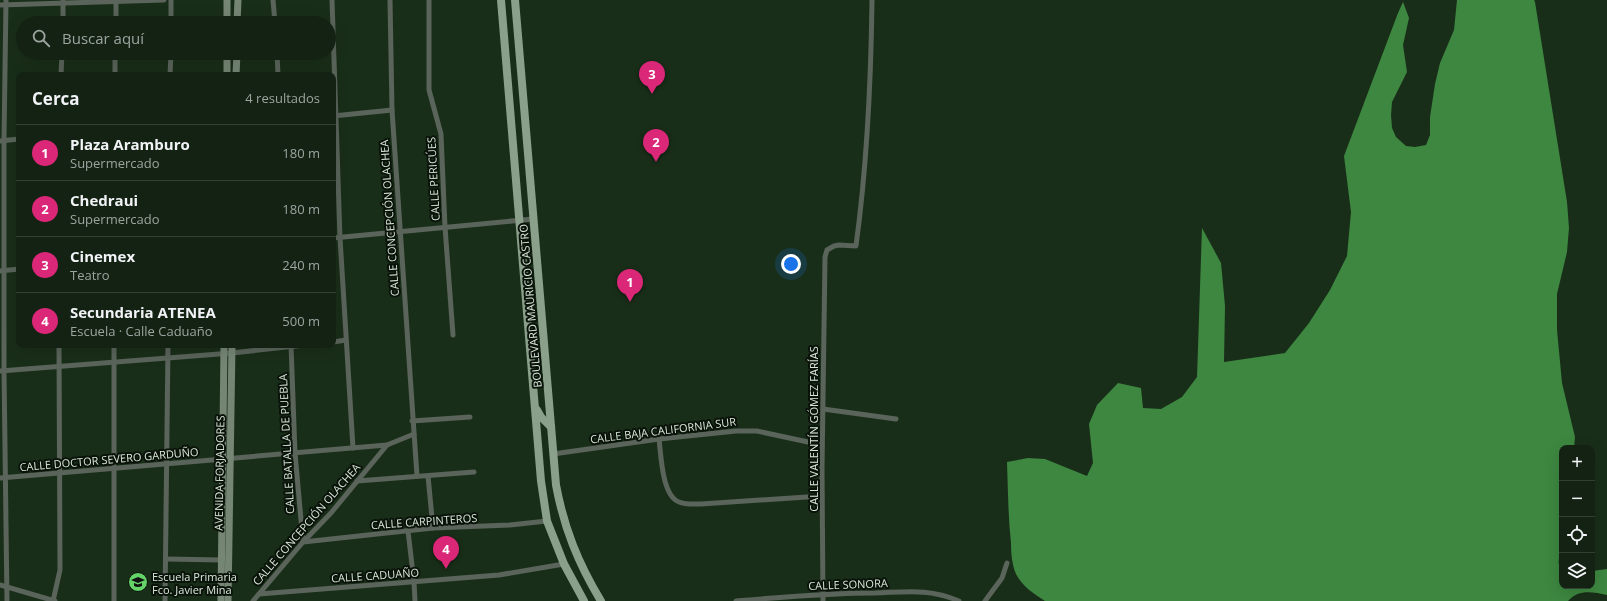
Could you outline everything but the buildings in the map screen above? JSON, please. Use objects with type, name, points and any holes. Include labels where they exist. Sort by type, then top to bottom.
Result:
[{"type":"main road","points":[[227,0],[227,16]]},
{"type":"main road","points":[[238,0],[238,16]]},
{"type":"main road","name":"BOULEVARD MAURICIO CASTRO","points":[[501,0],[541,481],[547,521],[564,564],[584,601]]},
{"type":"main road","name":"BOULEVARD MAURICIO CASTRO","points":[[515,0],[556,485],[562,514],[576,555],[601,601]]},
{"type":"main road","points":[[227,60],[227,72]]},
{"type":"main road","points":[[236,72],[237,60]]},
{"type":"main road","name":"AVENIDA FORJADORES","points":[[224,348],[228,601]]},
{"type":"main road","name":"AVENIDA FORJADORES","points":[[221,601],[232,348]]},
{"type":"main road","points":[[535,403],[541,418],[552,427]]},
{"type":"street","points":[[7,601],[3,586],[2,478],[2,140],[4,3],[164,0]]},
{"type":"street","points":[[171,0],[171,16]]},
{"type":"street","points":[[274,0],[275,16]]},
{"type":"street","points":[[332,0],[332,16]]},
{"type":"street","name":"CALLE CONCEPCIÓN OLACHEA","points":[[390,0],[392,110],[412,421],[417,476]]},
{"type":"street","name":"CALLE PERICÚES","points":[[429,0],[429,93],[441,131],[445,227],[453,335]]},
{"type":"street","name":"CALLE VALENTÍN GÓMEZ FARÍAS","points":[[823,601],[822,445],[825,257],[827,250],[834,246],[856,246],[865,152],[872,34],[872,0]]},
{"type":"street","points":[[63,1],[63,16]]},
{"type":"street","points":[[116,1],[116,16]]},
{"type":"street","points":[[61,72],[62,60]]},
{"type":"street","points":[[115,60],[115,72]]},
{"type":"street","points":[[170,72],[171,60]]},
{"type":"street","points":[[277,60],[278,72]]},
{"type":"street","points":[[333,60],[333,72]]},
{"type":"street","points":[[336,116],[392,110]]},
{"type":"street","points":[[2,140],[16,139]]},
{"type":"street","points":[[336,157],[353,448]]},
{"type":"street","points":[[336,238],[533,219]]},
{"type":"street","points":[[2,270],[16,269]]},
{"type":"street","points":[[336,342],[346,340]]},
{"type":"street","points":[[3,586],[54,601],[60,570],[58,348]]},
{"type":"street","points":[[114,348],[114,601]]},
{"type":"street","points":[[165,601],[168,348]]},
{"type":"street","points":[[2,371],[232,353],[274,348]]},
{"type":"street","name":"CALLE BATALLA DE PUEBLA","points":[[291,348],[295,453],[303,542]]},
{"type":"street","points":[[823,409],[896,419]]},
{"type":"street","points":[[412,421],[470,417]]},
{"type":"street","name":"CALLE BAJA CALIFORNIA SUR","points":[[553,454],[659,439],[748,431],[767,433],[822,445]]},
{"type":"street","name":"CALLE CONCEPCIÓN OLACHEA","points":[[253,601],[303,542],[327,518],[356,481],[387,446],[414,434]]},
{"type":"street","points":[[659,439],[664,476],[668,492],[675,500],[685,504],[822,496]]},
{"type":"street","name":"CALLE DOCTOR SEVERO GARDUÑO","points":[[2,478],[387,446]]},
{"type":"street","points":[[356,481],[474,472]]},
{"type":"street","points":[[428,476],[433,528]]},
{"type":"street","name":"CALLE CARPINTEROS","points":[[303,542],[433,528],[502,525],[547,521]]},
{"type":"street","points":[[408,531],[415,601]]},
{"type":"street","points":[[166,559],[222,560]]},
{"type":"street","points":[[985,601],[1002,578],[1007,563]]},
{"type":"street","name":"CALLE CADUAÑO","points":[[259,594],[499,575],[564,564]]},
{"type":"street","name":"CALLE SONORA","points":[[736,601],[822,594],[923,591],[940,594],[959,601]]},
{"type":"shaded area","points":[[1457,0],[1534,0],[1535,2],[1567,202],[1569,228],[1567,252],[1557,294],[1557,330],[1562,383],[1575,437],[1574,445],[1559,445],[1559,589],[1595,589],[1595,571],[1607,569],[1607,595],[1586,592],[1572,597],[1568,601],[1045,601],[1037,596],[1025,586],[1016,574],[1013,563],[1007,462],[1028,458],[1045,459],[1087,476],[1093,463],[1089,424],[1097,405],[1118,383],[1141,388],[1143,408],[1161,409],[1182,397],[1197,377],[1202,228],[1221,263],[1225,306],[1224,362],[1285,353],[1309,323],[1330,290],[1347,256],[1351,212],[1344,156],[1403,2],[1409,18],[1403,45],[1407,72],[1392,102],[1391,115],[1392,128],[1396,137],[1406,146],[1415,147],[1426,145],[1430,135],[1430,117],[1440,63],[1454,30]]},
{"type":"place","name":"Cinemex","points":[[652,94]]},
{"type":"place","name":"Chedraui","points":[[656,162]]},
{"type":"place","name":"Plaza Aramburo","points":[[630,302]]},
{"type":"place","name":"Secundaria ATENEA","points":[[446,569]]},
{"type":"place","name":"Escuela Primaria Fco. Javier Mina","points":[[138,582]]}]
